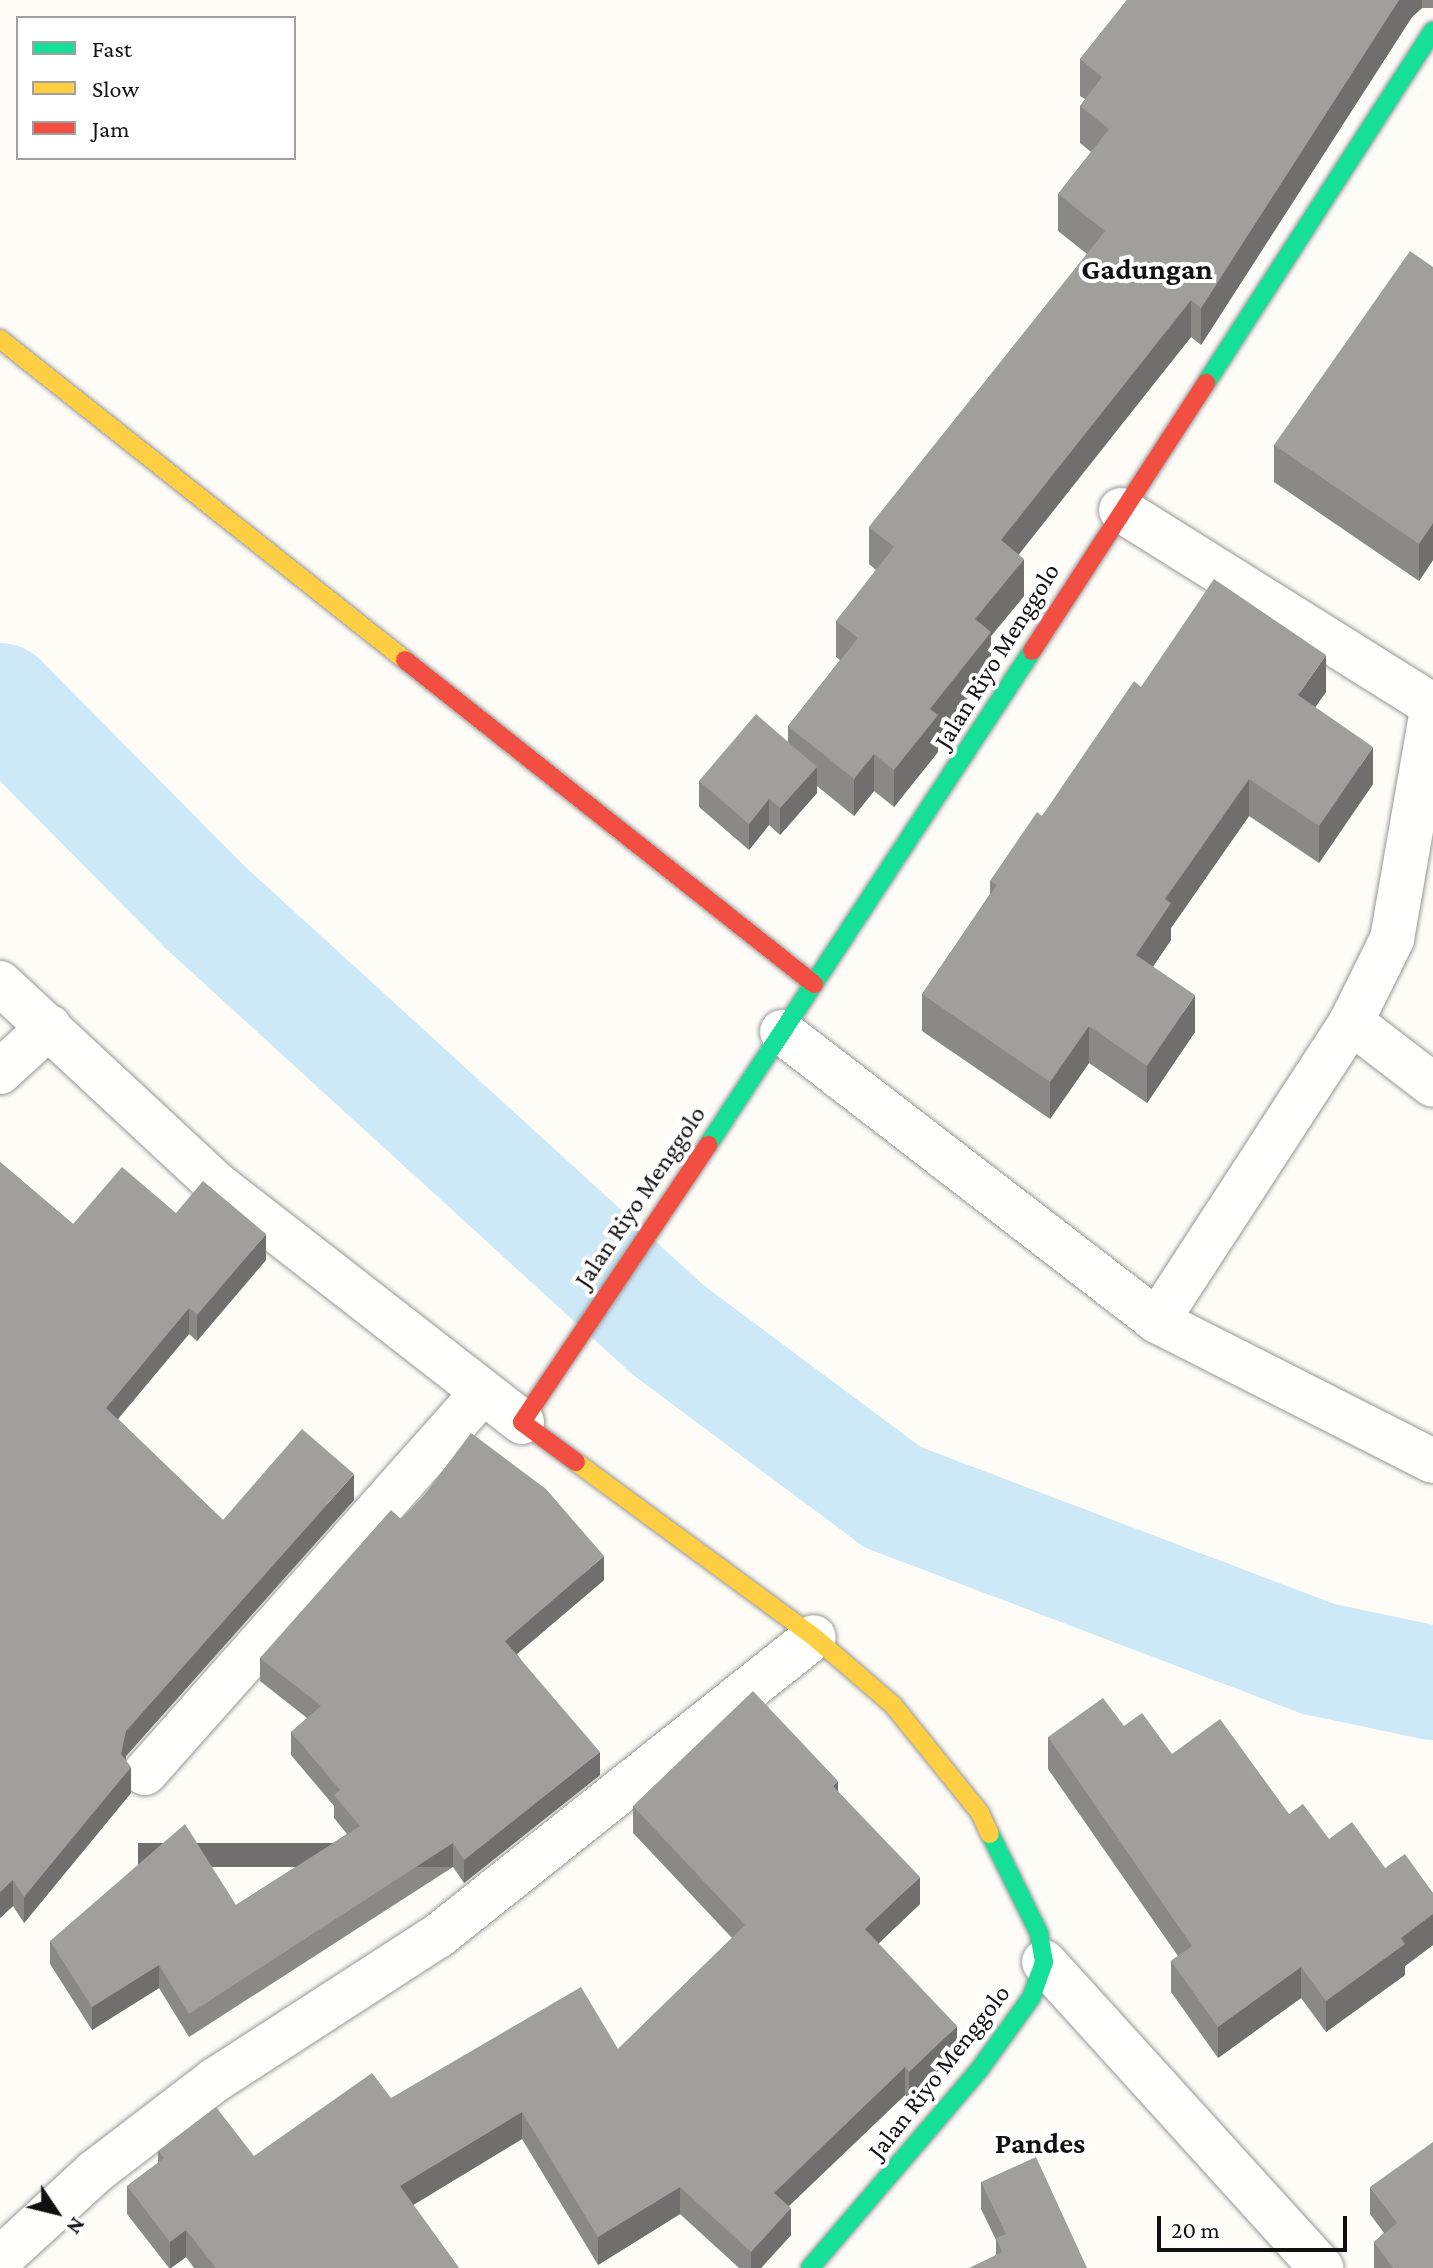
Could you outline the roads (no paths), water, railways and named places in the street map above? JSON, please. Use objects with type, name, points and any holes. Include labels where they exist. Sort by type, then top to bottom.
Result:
[{"type":"street","name":"Jalan Riyo Menggolo","points":[[530,1410],[814,984],[1433,31]]},
{"type":"street","points":[[0,339],[814,984]]},
{"type":"street","points":[[1121,510],[1432,704],[1392,939],[1351,1022],[1157,1321]]},
{"type":"street","points":[[0,983],[215,1183],[482,1393],[530,1410],[814,1637],[893,1705],[980,1813],[1034,1921],[1044,1962],[1321,2268]]},
{"type":"street","points":[[1351,1022],[1433,1085]]},
{"type":"street","points":[[0,1072],[49,1027]]},
{"type":"street","points":[[782,1032],[1157,1321],[1433,1461]]},
{"type":"street","points":[[145,1773],[482,1393]]},
{"type":"street","points":[[0,2259],[96,2171],[215,2080],[438,1936],[814,1637]]},
{"type":"street","name":"Jalan Riyo Menggolo","points":[[810,2268],[979,2070],[1031,1998],[1044,1962]]},
{"type":"waterway","points":[[0,700],[206,908],[667,1329],[892,1497],[1319,1659],[1433,1683]]},
{"type":"district","name":"Gadungan","points":[[1147,269]]},
{"type":"district","name":"Pandes","points":[[1040,2143]]}]
